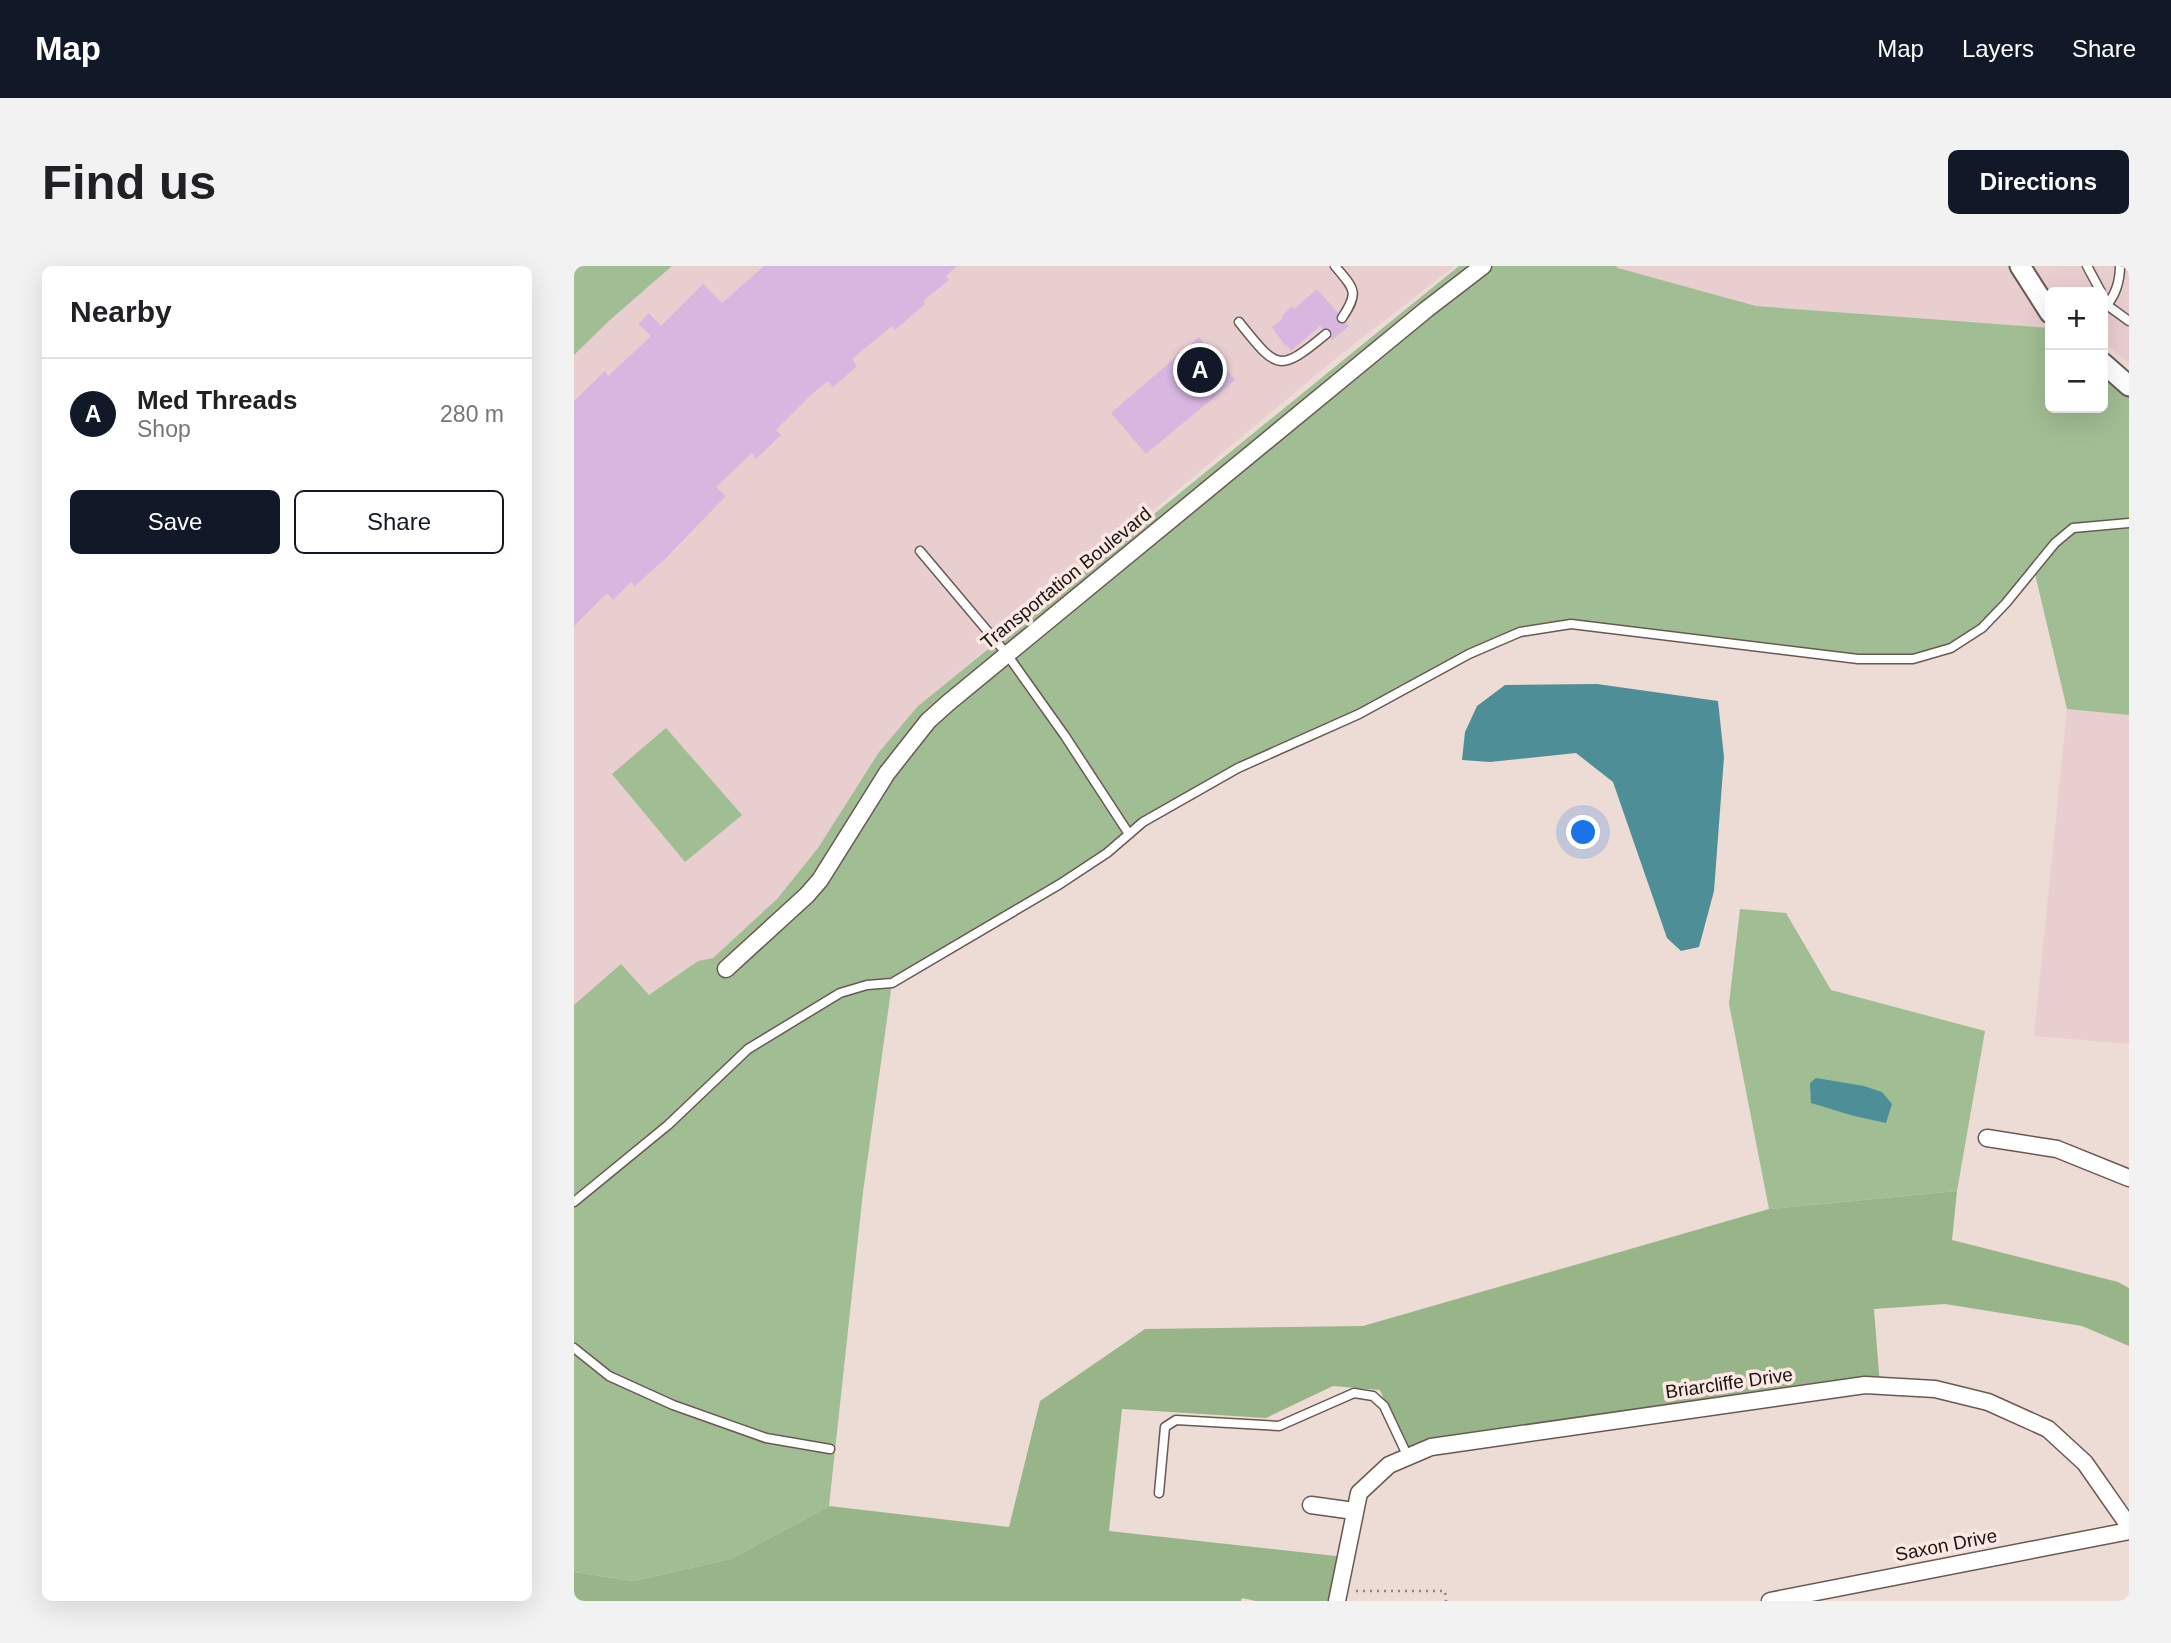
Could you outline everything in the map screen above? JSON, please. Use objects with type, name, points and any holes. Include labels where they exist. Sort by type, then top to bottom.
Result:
[{"type":"street","name":"Transportation Boulevard","points":[[726,969],[820,880],[874,792],[928,721],[1006,653],[1483,266]]},
{"type":"street","points":[[2020,266],[2045,305]]},
{"type":"street","points":[[2108,367],[2129,386]]},
{"type":"street","points":[[1987,1138],[2057,1149],[2129,1178]]},
{"type":"street","name":"Briarcliffe Drive","points":[[1337,1601],[1359,1493],[1389,1465],[1431,1447],[1865,1385],[1935,1389],[1988,1402],[2048,1429],[2085,1464],[2129,1528]]},
{"type":"street","points":[[1311,1505],[1354,1511]]},
{"type":"street","name":"Saxon Drive","points":[[1770,1601],[2129,1528]]},
{"type":"lane","points":[[1335,266],[1350,284],[1353,293],[1353,301],[1342,318]]},
{"type":"lane","points":[[2087,266],[2098,287]]},
{"type":"lane","points":[[2108,302],[2120,280],[2120,266]]},
{"type":"lane","points":[[2108,309],[2129,321]]},
{"type":"lane","points":[[1240,321],[1266,355],[1276,360],[1289,361],[1301,355],[1326,334]]},
{"type":"lane","points":[[574,1202],[668,1125],[748,1049],[840,993],[867,985],[892,983],[1060,884],[1107,853],[1143,822],[1238,768],[1359,713],[1469,654],[1520,632],[1571,624],[1858,659],[1913,659],[1951,648],[1982,628],[2006,603],[2054,543],[2073,528],[2129,523]]},
{"type":"lane","points":[[920,551],[1006,653],[1065,736],[1129,834]]},
{"type":"lane","points":[[574,1349],[609,1376],[673,1405],[766,1438],[831,1449]]},
{"type":"lane","points":[[1159,1493],[1165,1427],[1176,1420],[1279,1426],[1354,1393],[1373,1396],[1384,1406],[1408,1457]]},
{"type":"path","points":[[1356,1591],[1445,1591],[1446,1601]]},
{"type":"shaded area","points":[[672,266],[1455,266],[1340,355],[918,706],[879,752],[818,848],[777,899],[713,958],[698,961],[649,996],[621,964],[574,1005],[574,355]]},
{"type":"shaded area","points":[[1616,266],[2129,266],[2129,363],[2108,346],[2108,287],[2045,287],[2045,328],[1756,306]]},
{"type":"shaded area","points":[[2067,709],[2129,715],[2129,1044],[2034,1036]]},
{"type":"green space","points":[[574,266],[672,266],[574,355]]},
{"type":"green space","points":[[1459,266],[1616,266],[1756,306],[2045,328],[2045,413],[2108,413],[2108,367],[2129,386],[2129,715],[2067,709],[2034,570],[2006,603],[1951,648],[1913,659],[1858,659],[1571,624],[1520,632],[1359,714],[1238,768],[1143,822],[1107,853],[892,983],[863,1192],[829,1506],[731,1559],[633,1581],[574,1572],[574,1005],[621,964],[649,995],[698,961],[713,958],[777,899],[818,848],[879,752],[918,706]]},
{"type":"green space","points":[[666,728],[742,815],[685,862],[612,774]]},
{"type":"green space","points":[[1740,909],[1786,913],[1831,990],[1985,1031],[1957,1191],[1769,1209],[1729,1004]]},
{"type":"green space","points":[[1957,1191],[1952,1240],[2118,1282],[2129,1288],[2129,1346],[2082,1326],[1945,1304],[1874,1309],[1880,1386],[1408,1457],[1380,1390],[1333,1386],[1266,1418],[1122,1409],[1109,1531],[1345,1557],[1337,1601],[1256,1601],[1242,1598],[1241,1601],[580,1601],[574,1598],[574,1572],[633,1581],[731,1559],[829,1506],[1009,1527],[1040,1401],[1145,1329],[1363,1326],[1769,1209]]},
{"type":"water","points":[[1597,684],[1718,701],[1724,757],[1714,891],[1699,947],[1681,951],[1667,938],[1613,782],[1576,753],[1490,762],[1462,760],[1465,732],[1477,706],[1505,685]]},
{"type":"water","points":[[1816,1078],[1864,1086],[1882,1092],[1892,1104],[1886,1123],[1811,1103],[1810,1083]]},
{"type":"building","points":[[764,266],[957,266],[946,276],[949,280],[923,301],[925,304],[895,330],[892,326],[852,359],[857,366],[845,377],[833,387],[828,381],[811,395],[776,430],[781,435],[756,459],[752,453],[716,487],[726,496],[664,560],[635,586],[631,582],[613,600],[607,593],[574,626],[574,401],[605,371],[608,376],[651,336],[638,324],[649,313],[661,326],[703,284],[722,303]]},
{"type":"building","points":[[1317,289],[1349,326],[1332,340],[1320,326],[1291,351],[1272,327],[1292,306],[1294,309]]},
{"type":"building","points":[[1199,337],[1235,380],[1146,454],[1111,413]]},
{"type":"place","name":"Med Threads","points":[[1200,370]]}]
